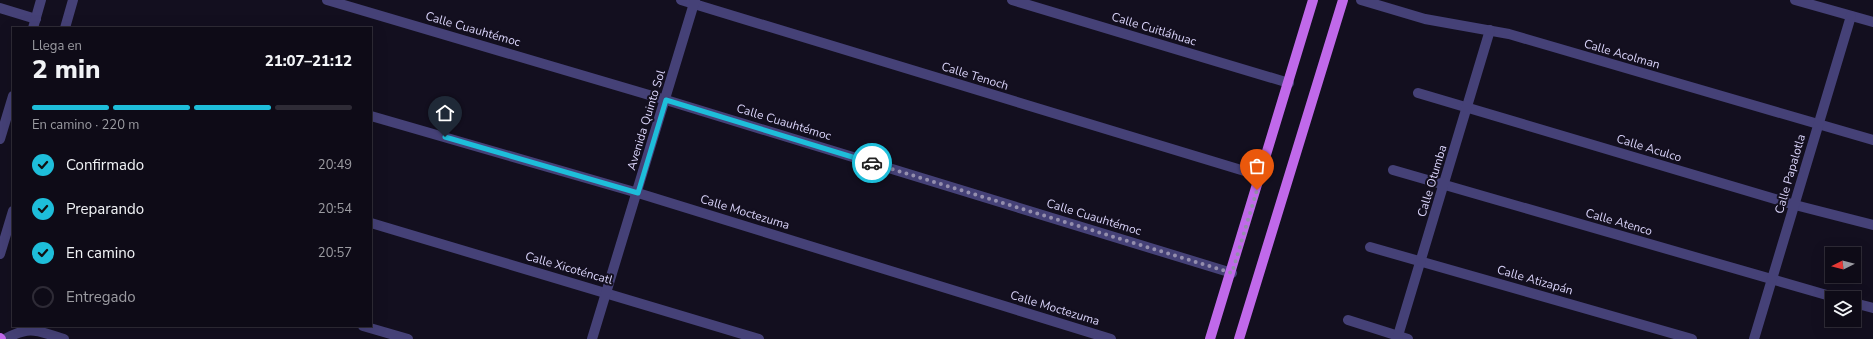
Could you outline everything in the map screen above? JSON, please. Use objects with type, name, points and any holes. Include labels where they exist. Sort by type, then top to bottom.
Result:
[{"type":"main road","points":[[1210,339],[1232,273],[1313,0]]},
{"type":"main road","points":[[1239,339],[1343,0]]},
{"type":"street","points":[[0,8],[35,23],[42,0]]},
{"type":"street","points":[[66,27],[73,0]]},
{"type":"street","name":"Calle Cuauhtémoc","points":[[327,0],[666,100],[1232,273]]},
{"type":"street","name":"Calle Tenoch","points":[[681,0],[694,2],[1261,176]]},
{"type":"street","name":"Calle Cuitláhuac","points":[[1012,0],[1289,83]]},
{"type":"street","name":"Calle Acolman","points":[[1361,0],[1425,19],[1490,30],[1873,140]]},
{"type":"street","points":[[1796,0],[1873,22]]},
{"type":"street","name":"Avenida Quinto Sol","points":[[592,339],[638,193],[694,2]]},
{"type":"street","name":"Calle Papalotla","points":[[1754,339],[1851,16]]},
{"type":"street","name":"Calle Otumba","points":[[1398,338],[1490,30]]},
{"type":"street","name":"Calle Aculco","points":[[1418,93],[1795,205],[1873,225]]},
{"type":"street","points":[[0,139],[4,115],[12,98]]},
{"type":"street","name":"Calle Moctezuma","points":[[372,116],[638,193],[1111,339]]},
{"type":"street","name":"Calle Atenco","points":[[1393,170],[1825,295]]},
{"type":"street","name":"Calle Xicoténcatl","points":[[372,223],[759,339]]},
{"type":"street","points":[[0,254],[11,225]]},
{"type":"street","name":"Calle Atizapán","points":[[1370,247],[1692,339]]},
{"type":"street","points":[[1861,305],[1873,308]]},
{"type":"street","points":[[1348,320],[1398,338],[1408,339]]},
{"type":"street","points":[[366,327],[408,339]]},
{"type":"street","points":[[5,339],[20,331],[34,330],[64,339]]},
{"type":"way so far","points":[[872,163],[1232,273],[1257,190]]},
{"type":"route","points":[[445,137],[638,193],[666,100],[872,163]]}]
